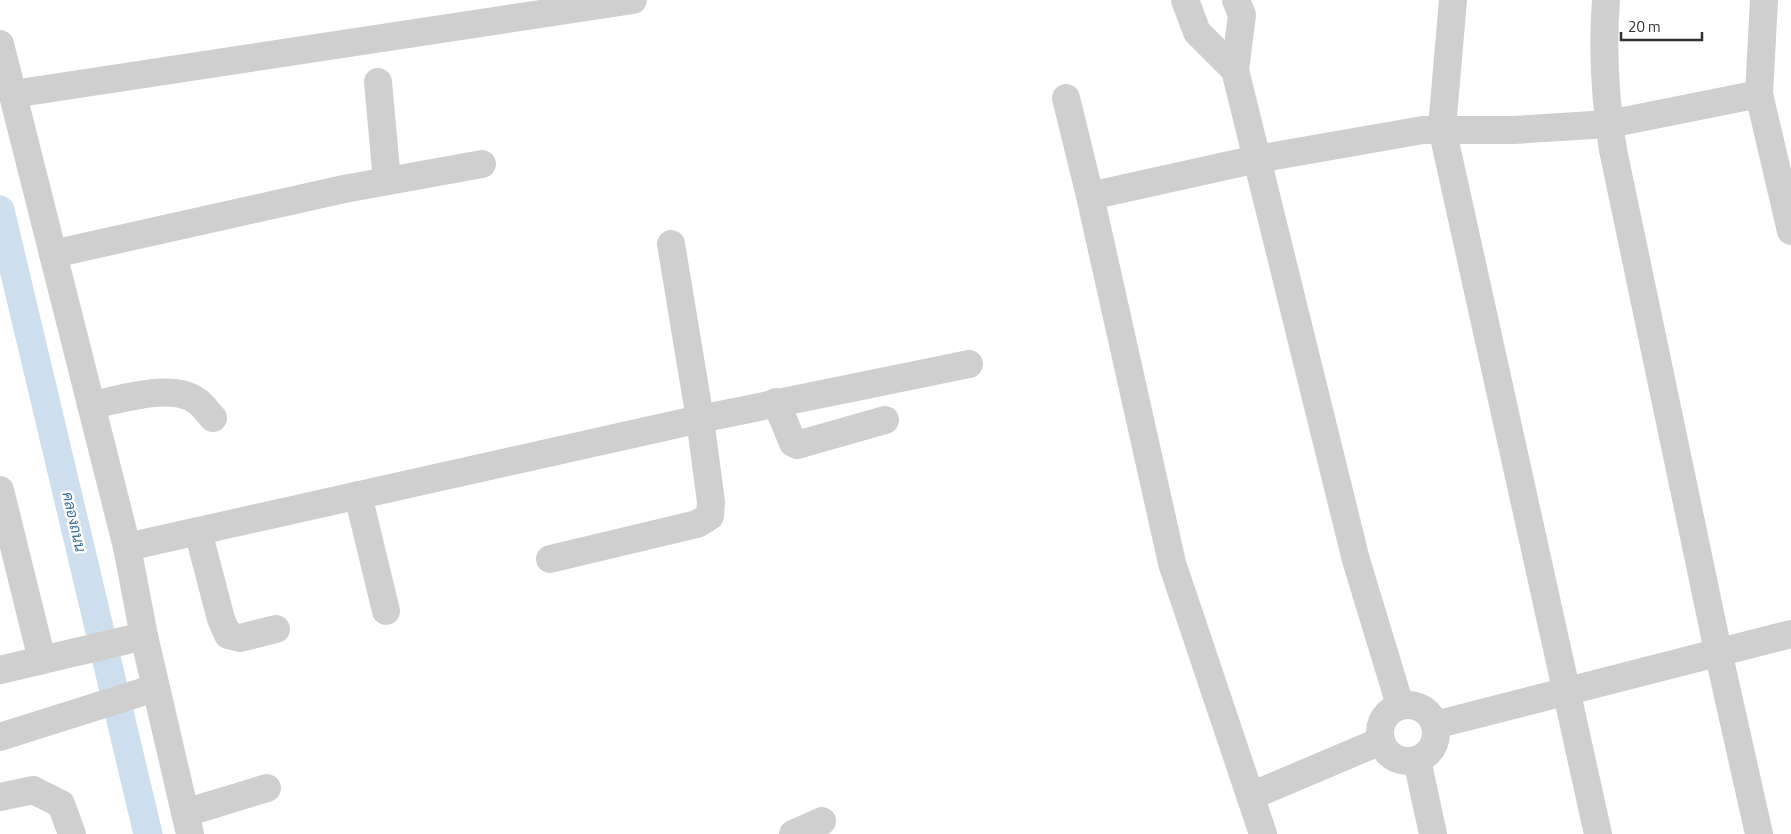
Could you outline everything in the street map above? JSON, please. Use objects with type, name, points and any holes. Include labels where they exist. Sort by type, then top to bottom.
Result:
[{"type":"street","points":[[13,94],[633,0]]},
{"type":"street","points":[[1185,0],[1197,32],[1235,70]]},
{"type":"street","points":[[1236,0],[1242,15],[1235,70],[1356,560],[1400,705]]},
{"type":"street","points":[[1453,0],[1442,128],[1598,834]]},
{"type":"street","points":[[1606,0],[1603,45],[1609,124],[1718,651],[1759,834]]},
{"type":"street","points":[[1764,0],[1759,94],[1791,231]]},
{"type":"street","points":[[0,44],[127,547],[134,638],[155,688],[188,823],[268,788]]},
{"type":"street","points":[[378,82],[387,181]]},
{"type":"street","points":[[1090,196],[1257,160],[1442,128],[1513,130],[1609,124],[1759,94]]},
{"type":"street","points":[[1066,98],[1090,196],[1172,563],[1264,834]]},
{"type":"street","points":[[53,254],[289,201],[482,164]]},
{"type":"street","points":[[550,558],[697,524],[710,516],[711,502],[700,419],[671,244]]},
{"type":"street","points":[[127,547],[776,402],[969,364]]},
{"type":"street","points":[[91,405],[164,392],[182,394],[197,401],[212,418]]},
{"type":"street","points":[[776,402],[794,443],[797,444],[885,420]]},
{"type":"street","points":[[0,490],[49,658]]},
{"type":"street","points":[[358,495],[386,611]]},
{"type":"street","points":[[198,531],[221,620],[228,635],[240,638],[276,629]]},
{"type":"street","points":[[1436,724],[1791,634]]},
{"type":"street","points":[[0,670],[134,638]]},
{"type":"street","points":[[0,737],[155,688]]},
{"type":"street","points":[[1411,704],[1422,708],[1430,714],[1436,724],[1437,736],[1434,746],[1426,755],[1416,760],[1405,761],[1395,758],[1386,751],[1381,740],[1380,730],[1383,719],[1390,710],[1400,705],[1411,704]]},
{"type":"street","points":[[1251,796],[1381,740]]},
{"type":"street","points":[[1416,760],[1433,834]]},
{"type":"street","points":[[0,797],[33,790],[61,804],[72,834]]},
{"type":"street","points":[[792,834],[822,821]]},
{"type":"waterway","name":"คลองถนน","points":[[0,210],[148,834]]}]
